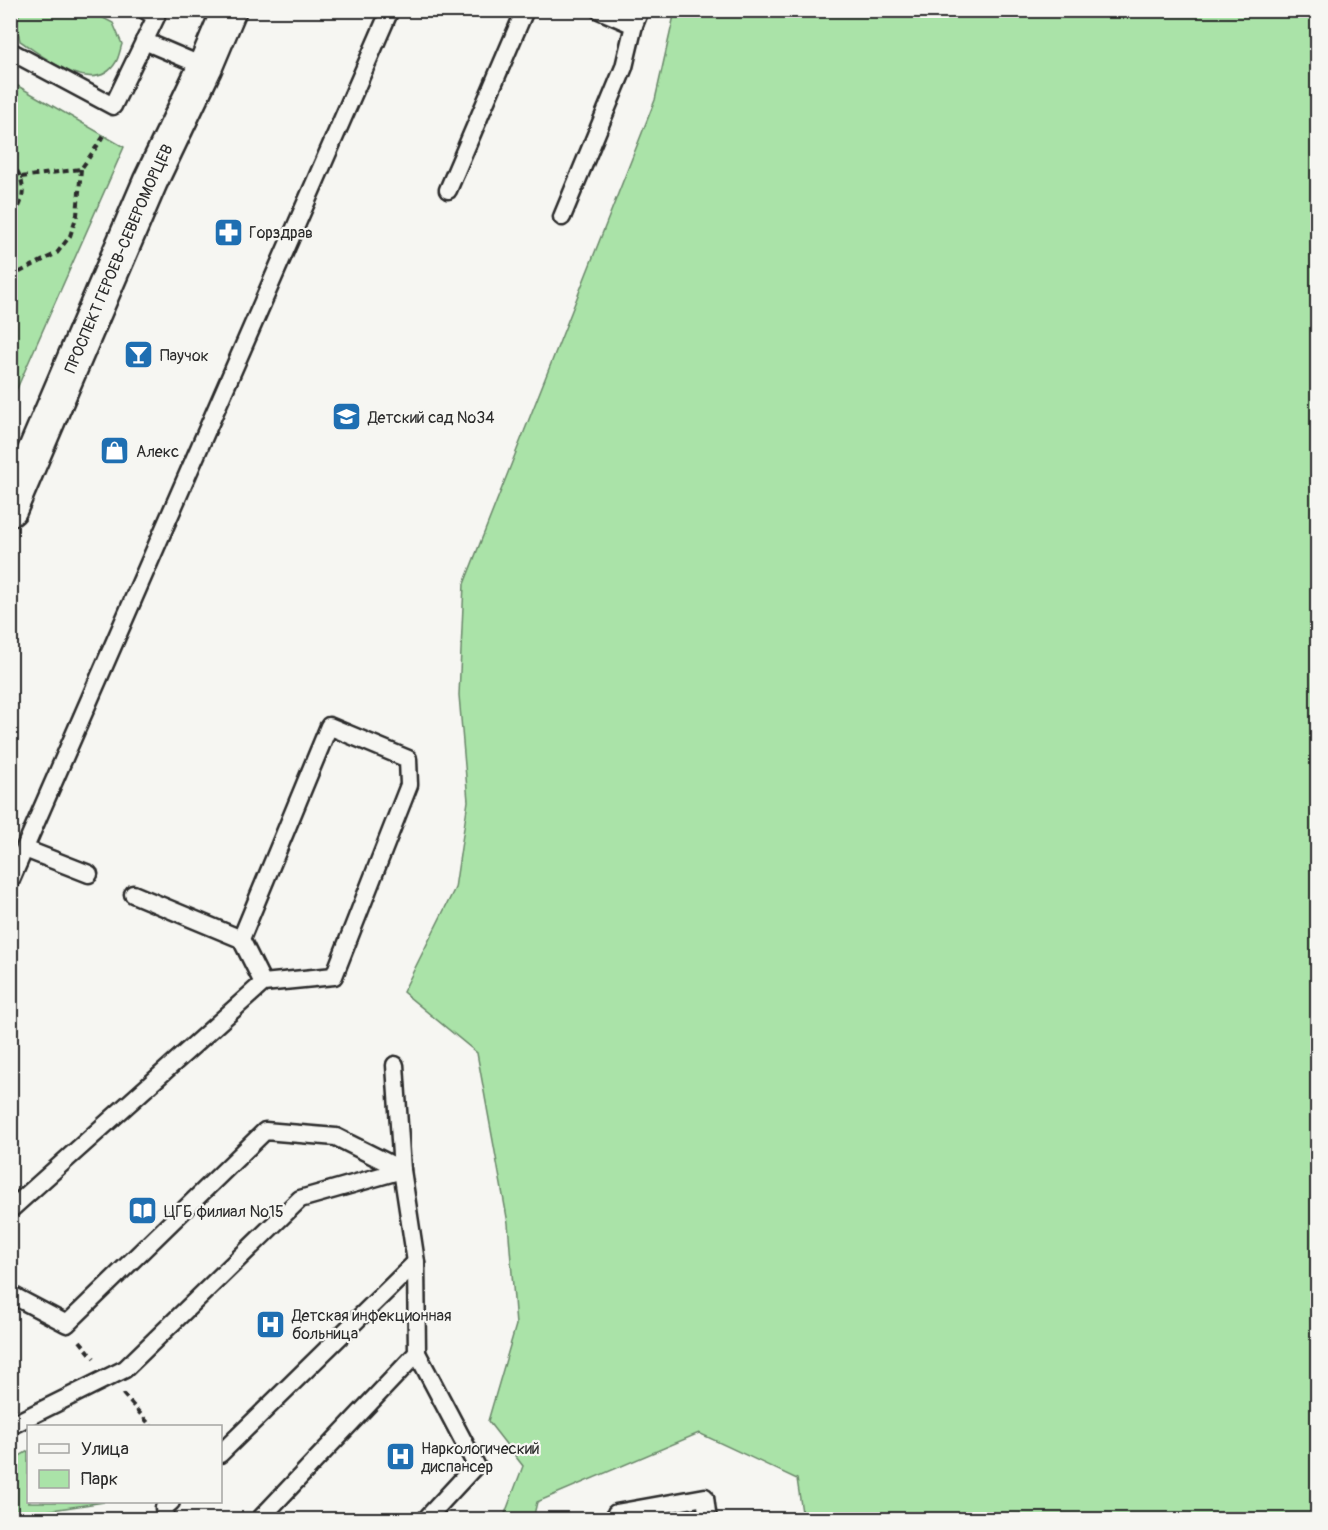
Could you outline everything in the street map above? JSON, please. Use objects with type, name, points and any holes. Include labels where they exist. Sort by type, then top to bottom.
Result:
[{"type":"street","name":"ПРОСПЕКТ ГЕРОЕВ-СЕВЕРОМОРЦЕВ","points":[[10,509],[150,182],[205,67],[229,10]]},
{"type":"lane","points":[[10,51],[113,106],[156,16],[145,10]]},
{"type":"lane","points":[[10,882],[390,10]]},
{"type":"lane","points":[[448,190],[525,10]]},
{"type":"lane","points":[[562,218],[624,66],[637,18],[599,10]]},
{"type":"lane","points":[[144,41],[205,67]]},
{"type":"lane","points":[[10,1209],[263,982],[334,976],[409,786],[408,759],[329,726],[241,939]]},
{"type":"lane","points":[[25,849],[89,874]]},
{"type":"lane","points":[[133,894],[241,939],[263,982]]},
{"type":"lane","points":[[395,1065],[402,1170],[416,1262],[417,1353],[476,1465],[425,1520]]},
{"type":"lane","points":[[10,1294],[67,1324],[265,1131],[336,1137],[402,1170]]},
{"type":"lane","points":[[10,1426],[125,1369],[300,1199],[402,1170]]},
{"type":"lane","points":[[222,1452],[416,1262]]},
{"type":"lane","points":[[259,1520],[417,1353]]},
{"type":"lane","points":[[617,1520],[616,1513],[705,1497],[708,1520]]},
{"type":"lane","points":[[166,1520],[164,1508],[170,1503]]},
{"type":"path","points":[[10,278],[57,253],[70,236],[76,214],[81,170],[104,136]]},
{"type":"path","points":[[10,163],[21,177],[23,190],[21,203],[10,218]]},
{"type":"path","points":[[21,177],[81,170]]},
{"type":"path","points":[[10,302],[15,331],[10,354]]},
{"type":"path","points":[[67,1324],[108,1377],[150,1425]]},
{"type":"green space","points":[[21,11],[90,11],[113,23],[122,44],[116,62],[107,72],[95,76],[82,76],[68,71],[20,41],[16,21]]},
{"type":"green space","points":[[675,11],[1317,11],[1317,1519],[803,1519],[797,1479],[699,1433],[537,1502],[533,1519],[503,1519],[523,1466],[488,1421],[516,1325],[508,1223],[477,1053],[403,992],[455,888],[468,801],[459,695],[464,584],[655,100]]},
{"type":"green space","points":[[11,82],[124,147],[11,402]]},
{"type":"green space","points":[[27,1452],[27,1503],[98,1503],[46,1511],[39,1519],[11,1519],[11,1461]]},
{"type":"place","name":"Горздрав","points":[[228,232]]},
{"type":"place","name":"Паучок","points":[[139,355]]},
{"type":"place","name":"Детский сад №34","points":[[347,417]]},
{"type":"place","name":"Алекс","points":[[115,451]]},
{"type":"place","name":"ЦГБ филиал №15","points":[[143,1211]]},
{"type":"place","name":"Детская инфекционная больница","points":[[271,1324]]},
{"type":"place","name":"Наркологический диспансер","points":[[400,1457]]}]
